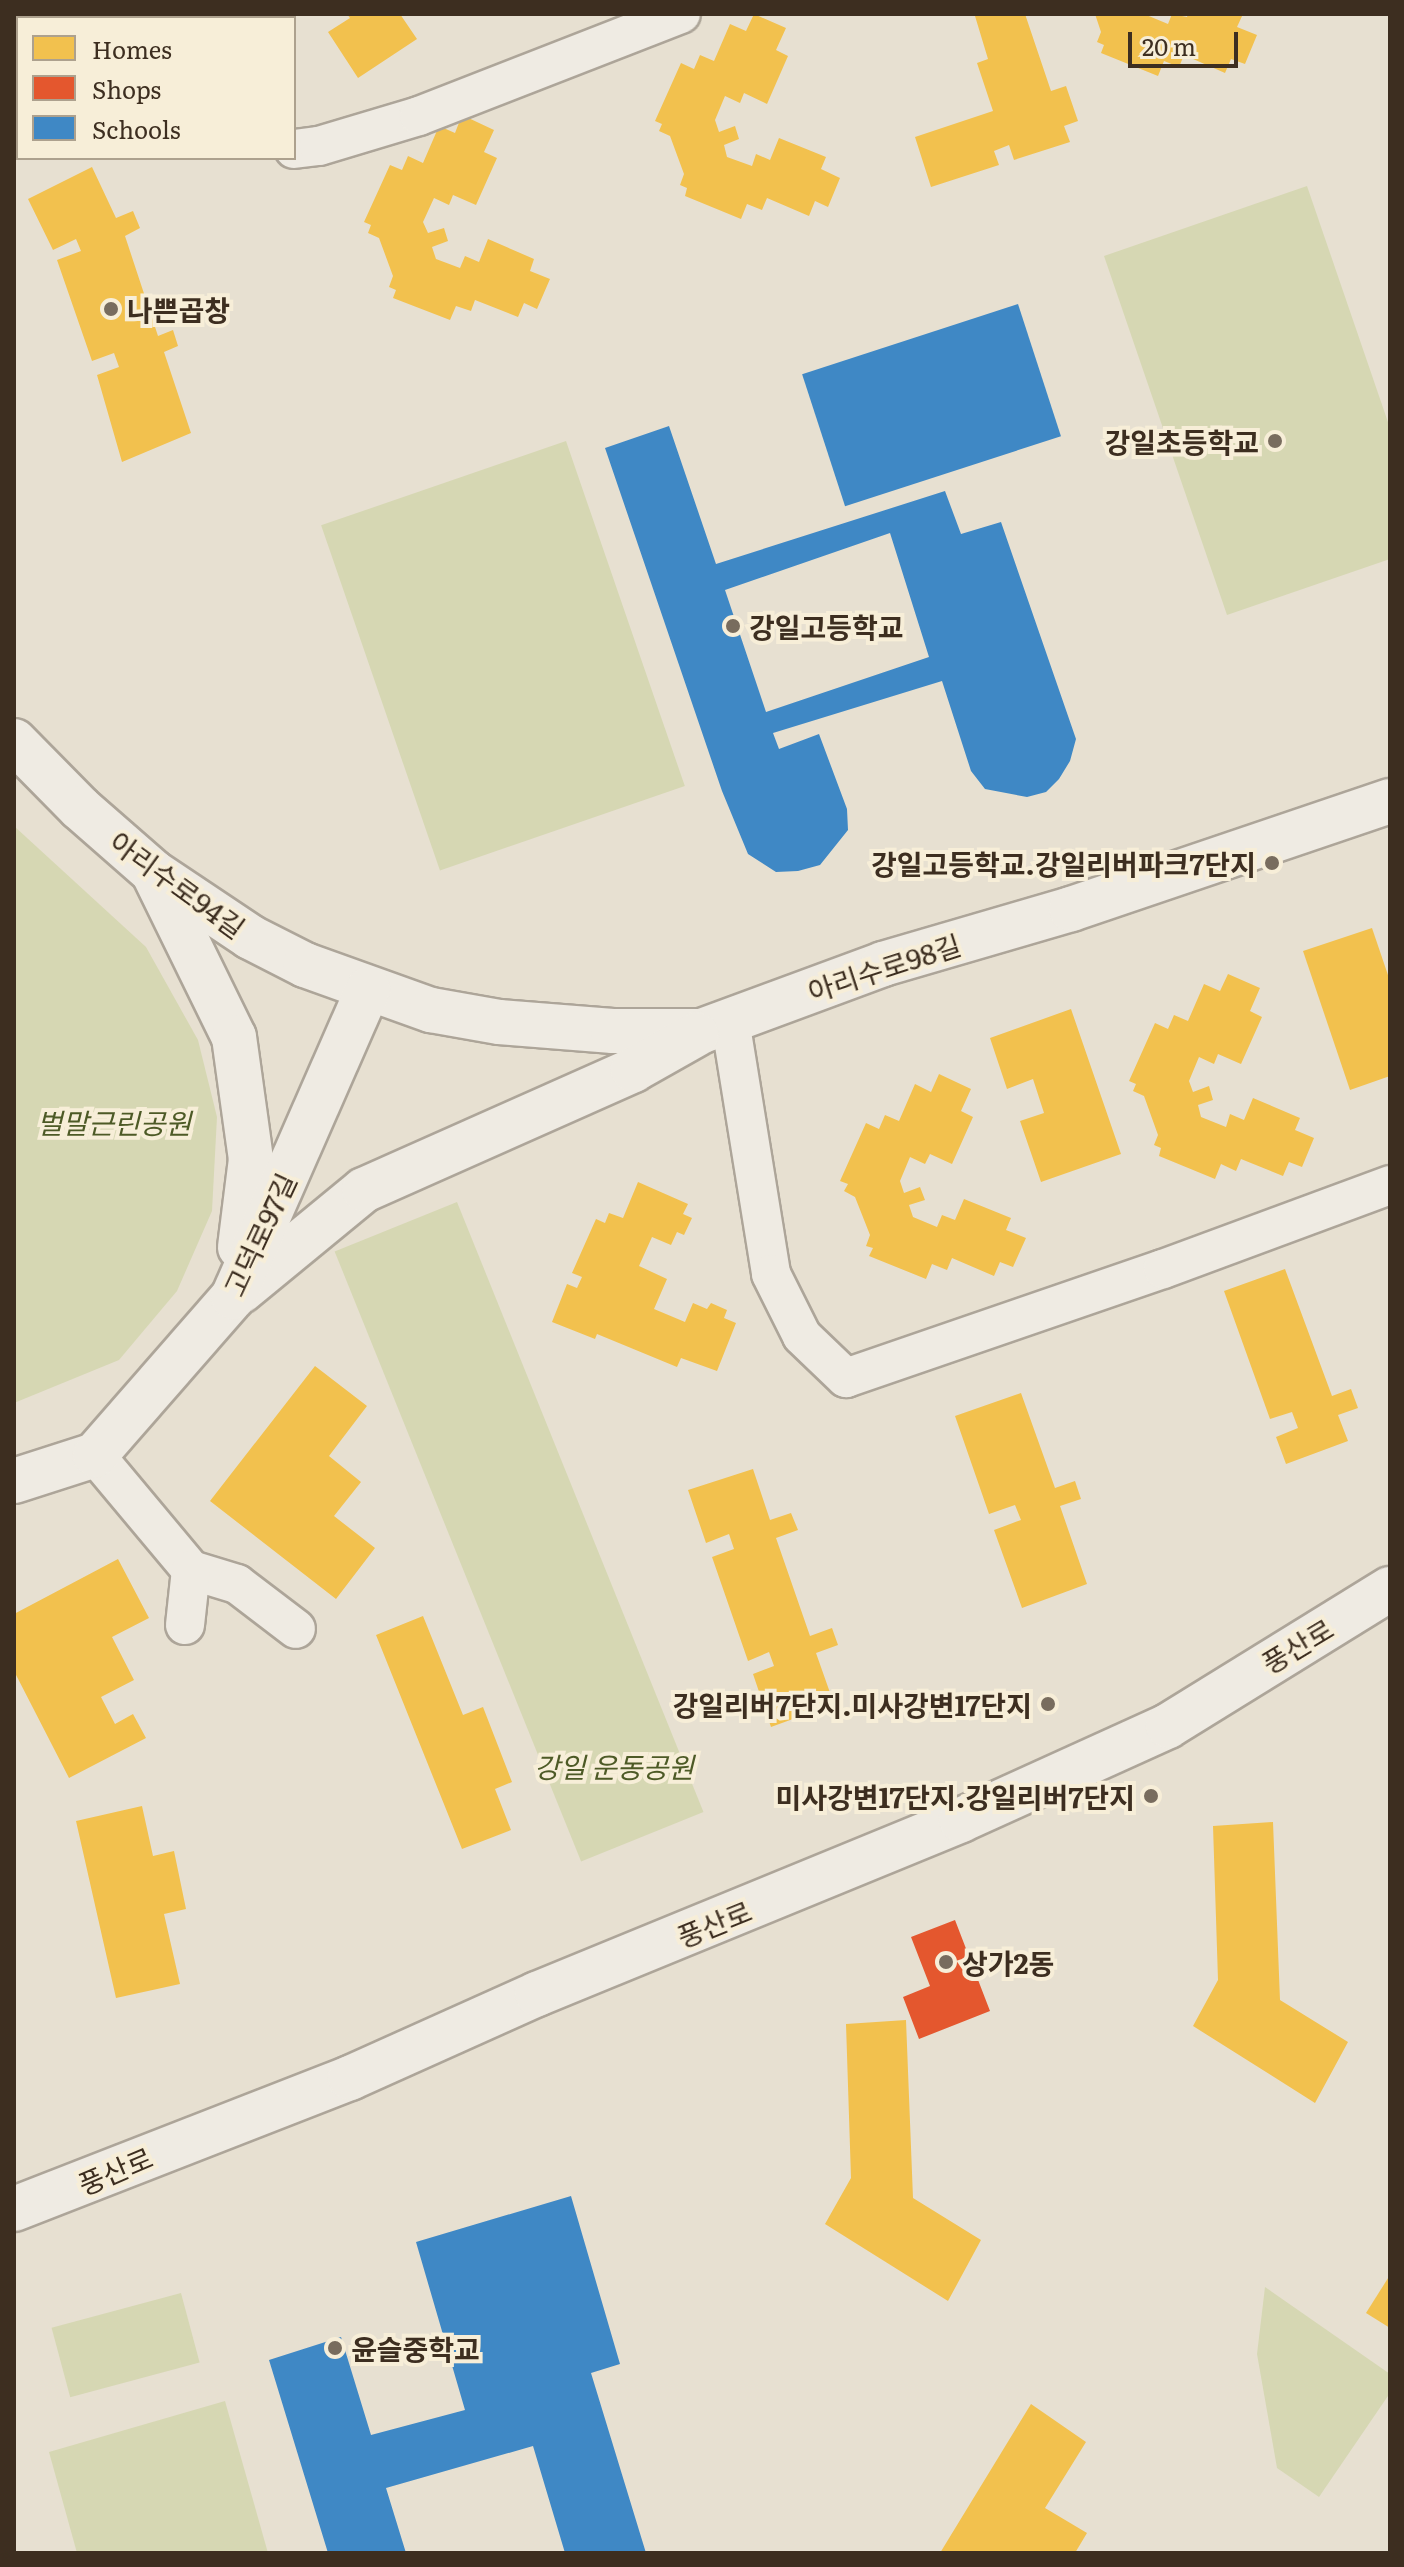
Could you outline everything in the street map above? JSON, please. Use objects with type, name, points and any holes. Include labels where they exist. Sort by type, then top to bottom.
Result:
[{"type":"street","points":[[296,149],[319,146],[419,116],[681,14]]},
{"type":"street","name":"아리수로94길","points":[[14,741],[80,808],[153,872],[250,937],[368,989]]},
{"type":"street","name":"아리수로98길","points":[[368,989],[431,1010],[499,1022],[613,1031],[716,1026],[883,964],[1071,909],[1390,801]]},
{"type":"street","points":[[153,872],[234,1037],[251,1159],[233,1297]]},
{"type":"street","name":"고덕로97길","points":[[95,1455],[233,1297],[368,989]]},
{"type":"street","points":[[233,1297],[364,1190],[633,1070],[716,1026],[771,1274],[802,1336],[846,1378],[1163,1269],[1390,1185]]},
{"type":"street","points":[[14,1481],[95,1455],[191,1570],[237,1584],[296,1629]]},
{"type":"street","points":[[185,1625],[191,1570]]},
{"type":"street","name":"풍산로","points":[[14,2209],[350,2078],[537,1994],[961,1820],[1168,1726],[1390,1589]]},
{"type":"green space","name":"강일초등학교","points":[[1307,186],[1390,428],[1390,559],[1227,615],[1104,256]]},
{"type":"green space","points":[[566,441],[685,786],[440,870],[321,525]]},
{"type":"green space","name":"벌말근린공원","points":[[14,826],[146,947],[198,1040],[217,1117],[212,1211],[177,1291],[119,1360],[14,1403]]},
{"type":"green space","name":"강일 운동공원","points":[[457,1202],[703,1812],[581,1862],[335,1251]]},
{"type":"green space","points":[[1265,2287],[1390,2374],[1390,2393],[1319,2497],[1277,2468],[1257,2354]]},
{"type":"green space","points":[[181,2293],[200,2363],[70,2397],[52,2328]]},
{"type":"green space","points":[[225,2401],[268,2553],[77,2553],[49,2452]]},
{"type":"building: Homes","points":[[347,14],[400,14],[417,39],[358,78],[328,32],[350,18]]},
{"type":"building: Homes","points":[[754,14],[786,28],[776,50],[788,56],[767,104],[744,93],[740,103],[725,96],[715,120],[719,132],[735,126],[739,139],[724,145],[727,157],[752,166],[756,154],[770,160],[779,138],[826,157],[821,169],[840,178],[828,207],[815,201],[809,216],[767,198],[762,210],[747,204],[741,219],[685,196],[687,188],[680,185],[684,174],[670,136],[659,131],[662,124],[655,121],[681,63],[694,69],[700,55],[714,61],[730,24],[746,31]]},
{"type":"building: Homes","points":[[1025,14],[1051,91],[1066,86],[1078,121],[1064,126],[1070,142],[1014,160],[1009,145],[994,151],[999,165],[931,187],[915,137],[993,111],[977,63],[988,59],[975,16]]},
{"type":"building: Homes","points":[[1095,14],[1144,14],[1168,24],[1172,14],[1187,17],[1188,14],[1243,14],[1237,27],[1257,35],[1245,64],[1231,59],[1225,73],[1184,55],[1179,67],[1164,61],[1158,76],[1101,53],[1104,45],[1097,42],[1101,32]]},
{"type":"building: Homes","points":[[462,115],[494,130],[484,152],[497,158],[476,205],[453,195],[449,205],[434,198],[423,222],[428,233],[444,228],[448,241],[432,247],[436,259],[460,268],[465,256],[479,262],[488,239],[534,259],[530,271],[550,279],[537,309],[524,303],[518,317],[475,300],[471,311],[456,306],[450,320],[393,298],[396,290],[389,287],[393,276],[379,238],[368,233],[371,225],[364,222],[390,165],[402,170],[408,156],[423,163],[439,126],[455,133]]},
{"type":"building: Homes","points":[[92,167],[116,218],[133,211],[140,228],[125,236],[158,336],[173,330],[178,346],[164,352],[191,433],[122,462],[97,375],[119,367],[114,353],[92,361],[57,260],[81,251],[76,239],[53,250],[28,199]]},
{"type":"building: Homes","points":[[1372,928],[1390,981],[1390,1076],[1350,1090],[1303,951]]},
{"type":"building: Homes","points":[[1228,974],[1260,988],[1250,1011],[1262,1017],[1241,1064],[1218,1054],[1214,1064],[1199,1057],[1189,1081],[1193,1092],[1209,1086],[1213,1100],[1198,1105],[1201,1117],[1226,1127],[1230,1114],[1244,1120],[1253,1098],[1300,1118],[1295,1130],[1314,1138],[1302,1167],[1289,1162],[1283,1176],[1241,1159],[1236,1171],[1221,1164],[1215,1179],[1159,1156],[1161,1148],[1154,1145],[1158,1135],[1144,1096],[1133,1091],[1136,1084],[1129,1081],[1155,1023],[1168,1029],[1174,1015],[1188,1021],[1204,984],[1220,991]]},
{"type":"building: Homes","points":[[1071,1009],[1121,1154],[1041,1182],[1020,1121],[1044,1113],[1033,1079],[1007,1089],[990,1038]]},
{"type":"building: Homes","points":[[939,1074],[971,1089],[961,1111],[973,1117],[952,1164],[930,1154],[925,1164],[910,1157],[900,1181],[904,1193],[920,1187],[925,1200],[909,1205],[913,1217],[937,1227],[942,1215],[955,1220],[964,1199],[1011,1218],[1006,1230],[1026,1238],[1013,1267],[1000,1262],[994,1276],[952,1258],[947,1270],[932,1264],[926,1279],[869,1256],[873,1248],[866,1246],[870,1235],[855,1197],[844,1191],[848,1184],[840,1181],[866,1123],[879,1129],[885,1115],[899,1121],[915,1084],[931,1092]]},
{"type":"building: Homes","points":[[638,1182],[688,1204],[683,1214],[692,1218],[684,1235],[677,1232],[671,1245],[652,1237],[639,1266],[667,1279],[654,1309],[685,1322],[693,1303],[707,1309],[711,1303],[727,1310],[724,1318],[736,1323],[717,1371],[681,1358],[677,1367],[597,1334],[595,1339],[552,1322],[567,1284],[577,1288],[582,1277],[572,1273],[596,1219],[605,1223],[609,1213],[623,1218]]},
{"type":"building: Homes","points":[[1285,1269],[1332,1396],[1351,1389],[1358,1408],[1338,1415],[1348,1441],[1286,1464],[1276,1437],[1298,1428],[1292,1412],[1270,1419],[1224,1291]]},
{"type":"building: Homes","points":[[315,1366],[367,1406],[329,1456],[361,1482],[334,1516],[375,1548],[336,1599],[210,1501]]},
{"type":"building: Homes","points":[[1021,1393],[1055,1488],[1075,1481],[1081,1499],[1060,1506],[1087,1584],[1022,1608],[994,1530],[1021,1520],[1015,1505],[989,1514],[955,1416]]},
{"type":"building: Homes","points":[[753,1469],[770,1520],[791,1513],[798,1530],[776,1538],[810,1636],[832,1628],[838,1645],[816,1653],[834,1704],[771,1727],[753,1674],[774,1666],[769,1652],[748,1661],[712,1557],[734,1549],[729,1534],[706,1543],[688,1490]]},
{"type":"building: Homes","points":[[118,1559],[149,1618],[112,1637],[134,1680],[101,1697],[115,1724],[133,1714],[146,1738],[69,1778],[14,1671],[14,1614]]},
{"type":"building: Homes","points":[[423,1616],[463,1715],[483,1707],[512,1782],[495,1789],[511,1830],[462,1849],[376,1635]]},
{"type":"building: Homes","points":[[142,1806],[153,1856],[174,1851],[186,1909],[164,1914],[180,1984],[116,1998],[76,1821]]},
{"type":"building: Homes","points":[[1273,1822],[1280,2000],[1348,2042],[1315,2103],[1193,2026],[1218,1980],[1213,1826]]},
{"type":"building: Homes","points":[[906,2020],[913,2198],[981,2240],[948,2301],[825,2224],[851,2178],[846,2024]]},
{"type":"building: Homes","points":[[1390,2275],[1390,2328],[1366,2313]]},
{"type":"building: Homes","points":[[1031,2404],[1086,2442],[1045,2508],[1087,2533],[1075,2553],[940,2553]]},
{"type":"building: Shops","name":"상가2동","points":[[955,1920],[990,2011],[919,2039],[903,1997],[930,1986],[911,1937]]},
{"type":"building: Schools","points":[[1018,304],[1061,436],[845,506],[802,374]]},
{"type":"building: Schools","points":[[669,426],[716,564],[945,491],[961,534],[1001,522],[1076,739],[1070,761],[1059,779],[1046,792],[1027,797],[985,789],[971,771],[942,681],[773,733],[779,749],[819,734],[847,809],[848,830],[820,865],[798,871],[776,872],[748,854],[722,791],[605,448]],"holes":[[[890,533],[929,657],[766,712],[725,590]]]},
{"type":"building: Schools","name":"윤슬중학교","points":[[571,2196],[620,2364],[591,2373],[646,2553],[565,2553],[533,2446],[386,2488],[406,2553],[328,2553],[269,2360],[341,2337],[371,2435],[465,2410],[416,2242]]},
{"type":"place","name":"나쁜곱창","points":[[111,309]]},
{"type":"place","name":"강일초등학교","points":[[1275,441]]},
{"type":"place","name":"강일고등학교","points":[[733,626]]},
{"type":"place","name":"강일고등학교.강일리버파크7단지","points":[[1272,863]]},
{"type":"place","name":"강일리버7단지.미사강변17단지","points":[[1048,1704]]},
{"type":"place","name":"미사강변17단지.강일리버7단지","points":[[1151,1796]]},
{"type":"place","name":"상가2동","points":[[946,1962]]},
{"type":"place","name":"윤슬중학교","points":[[335,2348]]}]
